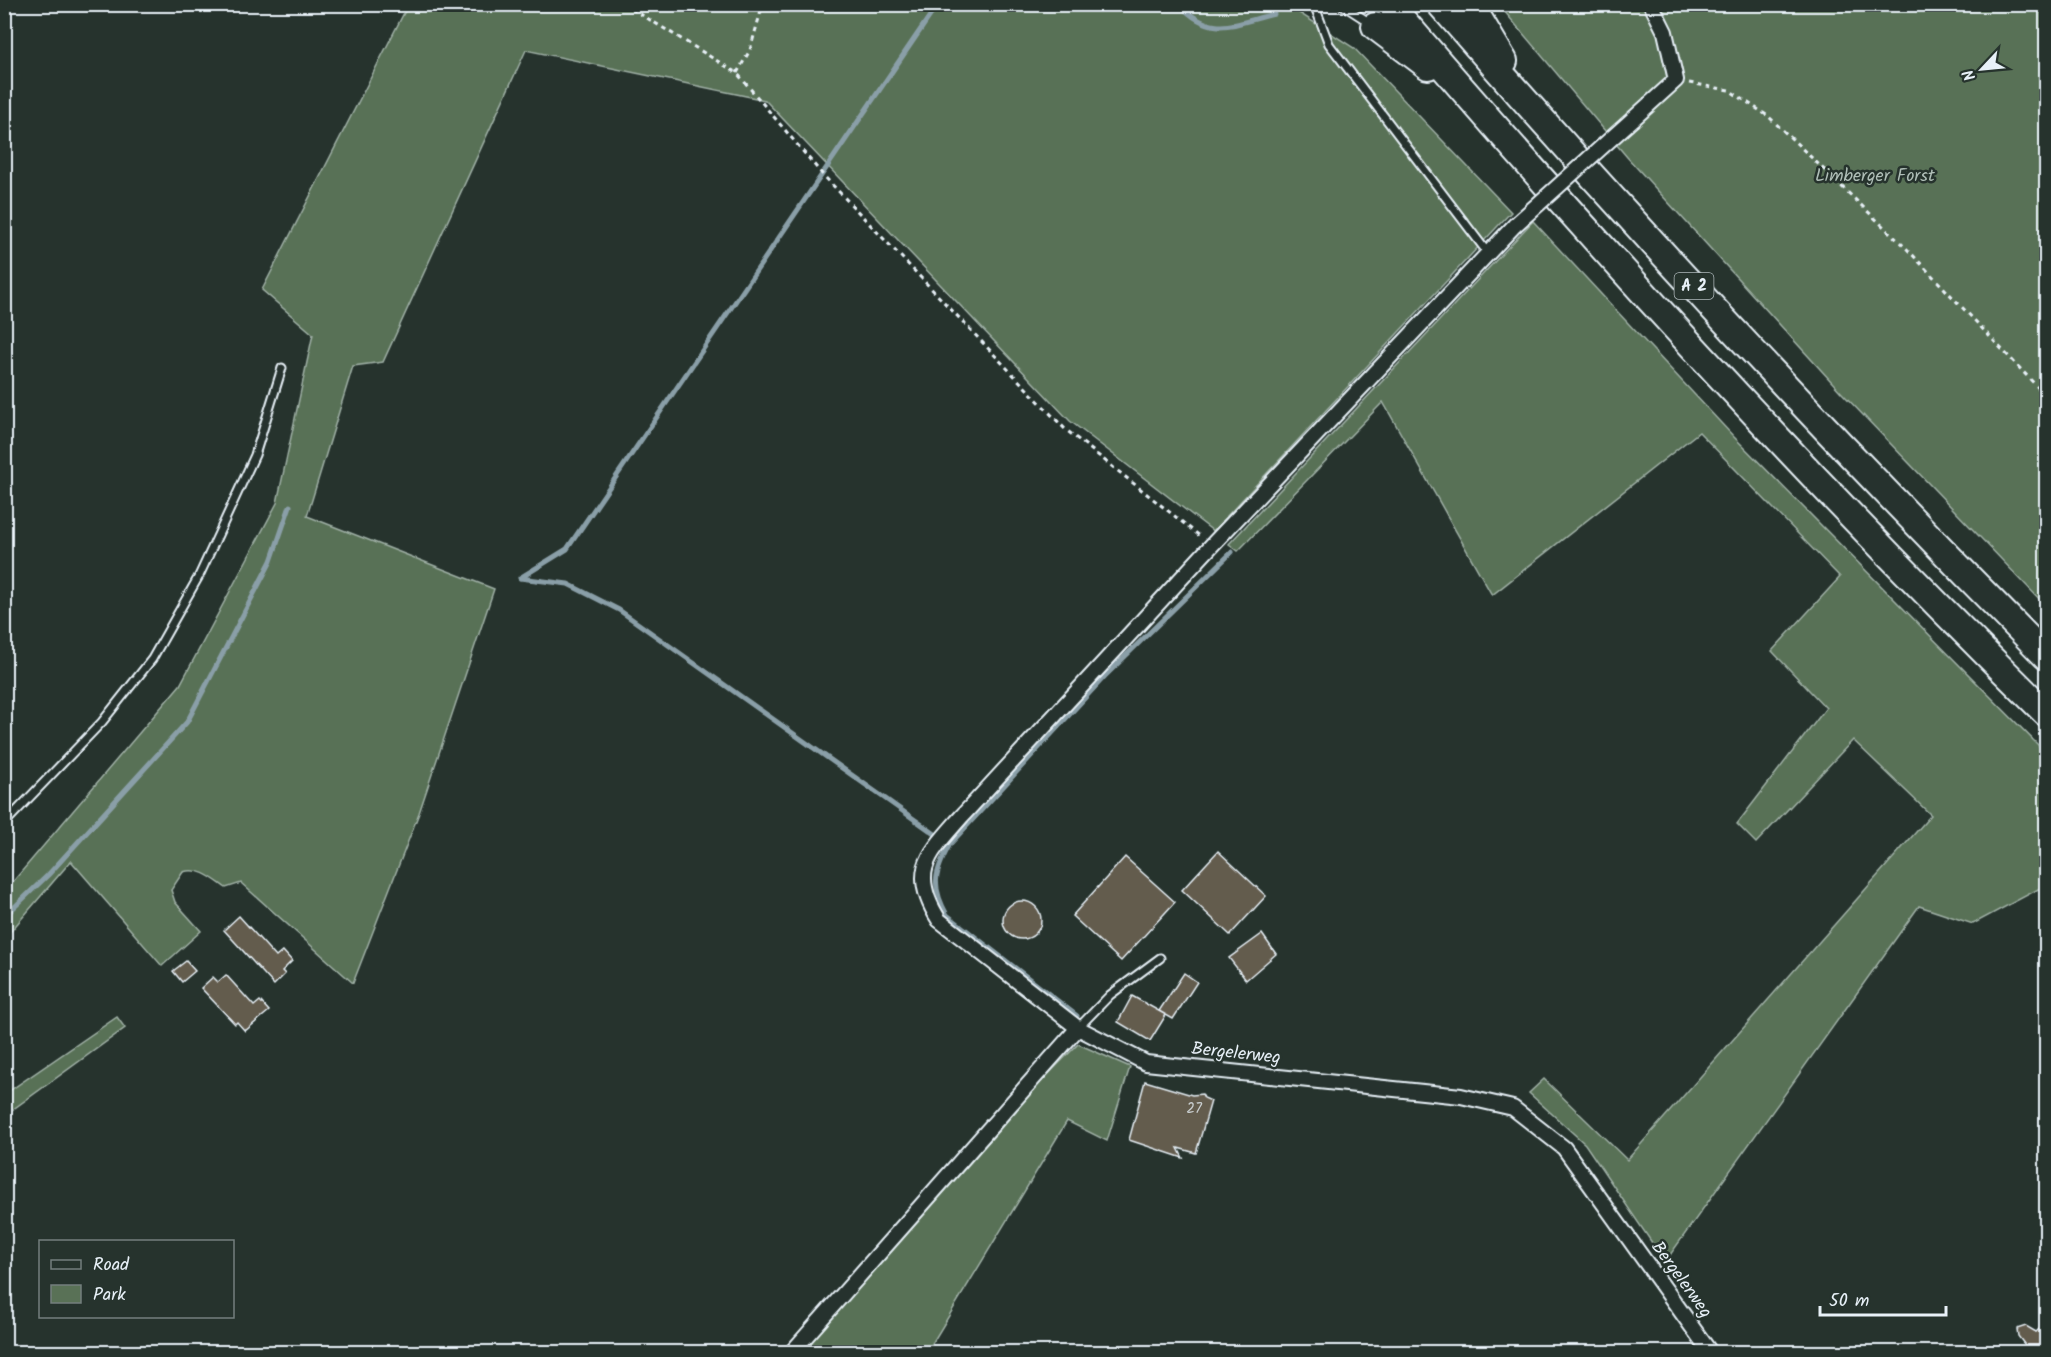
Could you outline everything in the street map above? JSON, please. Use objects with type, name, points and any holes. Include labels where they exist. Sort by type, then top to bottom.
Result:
[{"type":"highway","name":"A 2","points":[[1389,4],[1611,259],[1957,625],[2046,713]]},
{"type":"highway","name":"A 2","points":[[1440,4],[1533,111],[1856,460],[2046,656]]},
{"type":"highway","points":[[1470,4],[1533,111]]},
{"type":"highway","points":[[1375,26],[1467,95]]},
{"type":"street","points":[[1651,4],[1665,32],[1676,80]]},
{"type":"street","name":"Bergelerweg","points":[[1676,80],[1487,252],[962,816],[934,848],[924,869],[925,897],[939,920],[1078,1028],[1146,1063],[1461,1096],[1514,1108],[1564,1148],[1710,1353]]},
{"type":"street","points":[[792,1353],[1078,1028]]},
{"type":"lane","points":[[1320,4],[1317,12],[1329,44],[1487,252]]},
{"type":"lane","points":[[1341,4],[1375,26]]},
{"type":"lane","points":[[4,824],[102,722],[152,659],[199,576],[255,454],[282,368]]},
{"type":"lane","points":[[1078,1028],[1110,995],[1160,958]]},
{"type":"path","points":[[624,4],[736,73],[822,174],[1065,429],[1212,545]]},
{"type":"path","points":[[736,73],[750,50],[763,4]]},
{"type":"path","points":[[1676,80],[1730,90],[1768,116],[1908,250],[2046,396]]},
{"type":"green space","points":[[408,5],[1287,5],[1354,48],[1511,212],[1213,531],[1070,421],[765,100],[526,50],[383,362],[353,366],[307,516],[494,589],[419,813],[353,983],[241,883],[226,888],[206,874],[195,871],[183,872],[171,890],[175,902],[201,931],[162,966],[71,861],[5,938],[5,891],[180,685],[277,503],[313,334],[262,290]]},
{"type":"green space","name":"Limberger Forst","points":[[1499,5],[2046,5],[2046,606],[1841,392],[1627,157]]},
{"type":"green space","points":[[1533,221],[1734,437],[2046,753],[2046,885],[1973,924],[1919,906],[1665,1262],[1585,1144],[1529,1093],[1544,1079],[1627,1160],[1931,815],[1853,740],[1756,843],[1737,824],[1826,708],[1772,651],[1840,577],[1699,432],[1492,595],[1383,402],[1238,551],[1229,544]]},
{"type":"green space","points":[[117,1017],[125,1028],[5,1115],[5,1094]]},
{"type":"green space","points":[[1078,1044],[1130,1067],[1107,1141],[1067,1121],[927,1352],[802,1352],[1028,1095]]},
{"type":"building","points":[[1218,851],[1266,896],[1230,935],[1182,890]]},
{"type":"building","points":[[1125,857],[1175,902],[1121,961],[1072,916]]},
{"type":"building","points":[[1022,901],[1036,906],[1041,920],[1036,934],[1022,939],[1008,934],[1003,920],[1008,906]]},
{"type":"building","points":[[239,916],[276,957],[283,951],[292,961],[282,971],[285,974],[274,985],[224,930]]},
{"type":"building","points":[[1262,934],[1276,954],[1246,980],[1229,958]]},
{"type":"building","points":[[186,961],[195,971],[182,982],[173,971]]},
{"type":"building","points":[[1184,973],[1197,982],[1173,1019],[1159,1011]]},
{"type":"building","points":[[226,975],[254,1006],[260,1001],[269,1011],[245,1031],[237,1022],[235,1024],[201,988],[213,977],[218,982]]},
{"type":"building","points":[[1132,996],[1166,1015],[1150,1041],[1118,1022]]},
{"type":"building","points":[[1145,1081],[1192,1095],[1202,1094],[1204,1098],[1211,1101],[1196,1153],[1178,1148],[1183,1158],[1129,1140]]},
{"type":"building","points":[[2046,1323],[2046,1353],[2031,1353],[2018,1336],[2017,1329],[2026,1326],[2036,1332]]},
{"type":"waterway","points":[[520,578],[567,549],[938,4]]},
{"type":"waterway","points":[[1179,4],[1202,22],[1213,25],[1224,26],[1274,14]]},
{"type":"waterway","points":[[4,917],[48,875],[187,722],[271,561],[290,506]]},
{"type":"waterway","points":[[1077,1016],[947,915],[938,896],[936,880],[941,863],[950,844],[1105,676],[1232,552]]},
{"type":"waterway","points":[[520,578],[568,584],[619,610],[935,834]]}]
